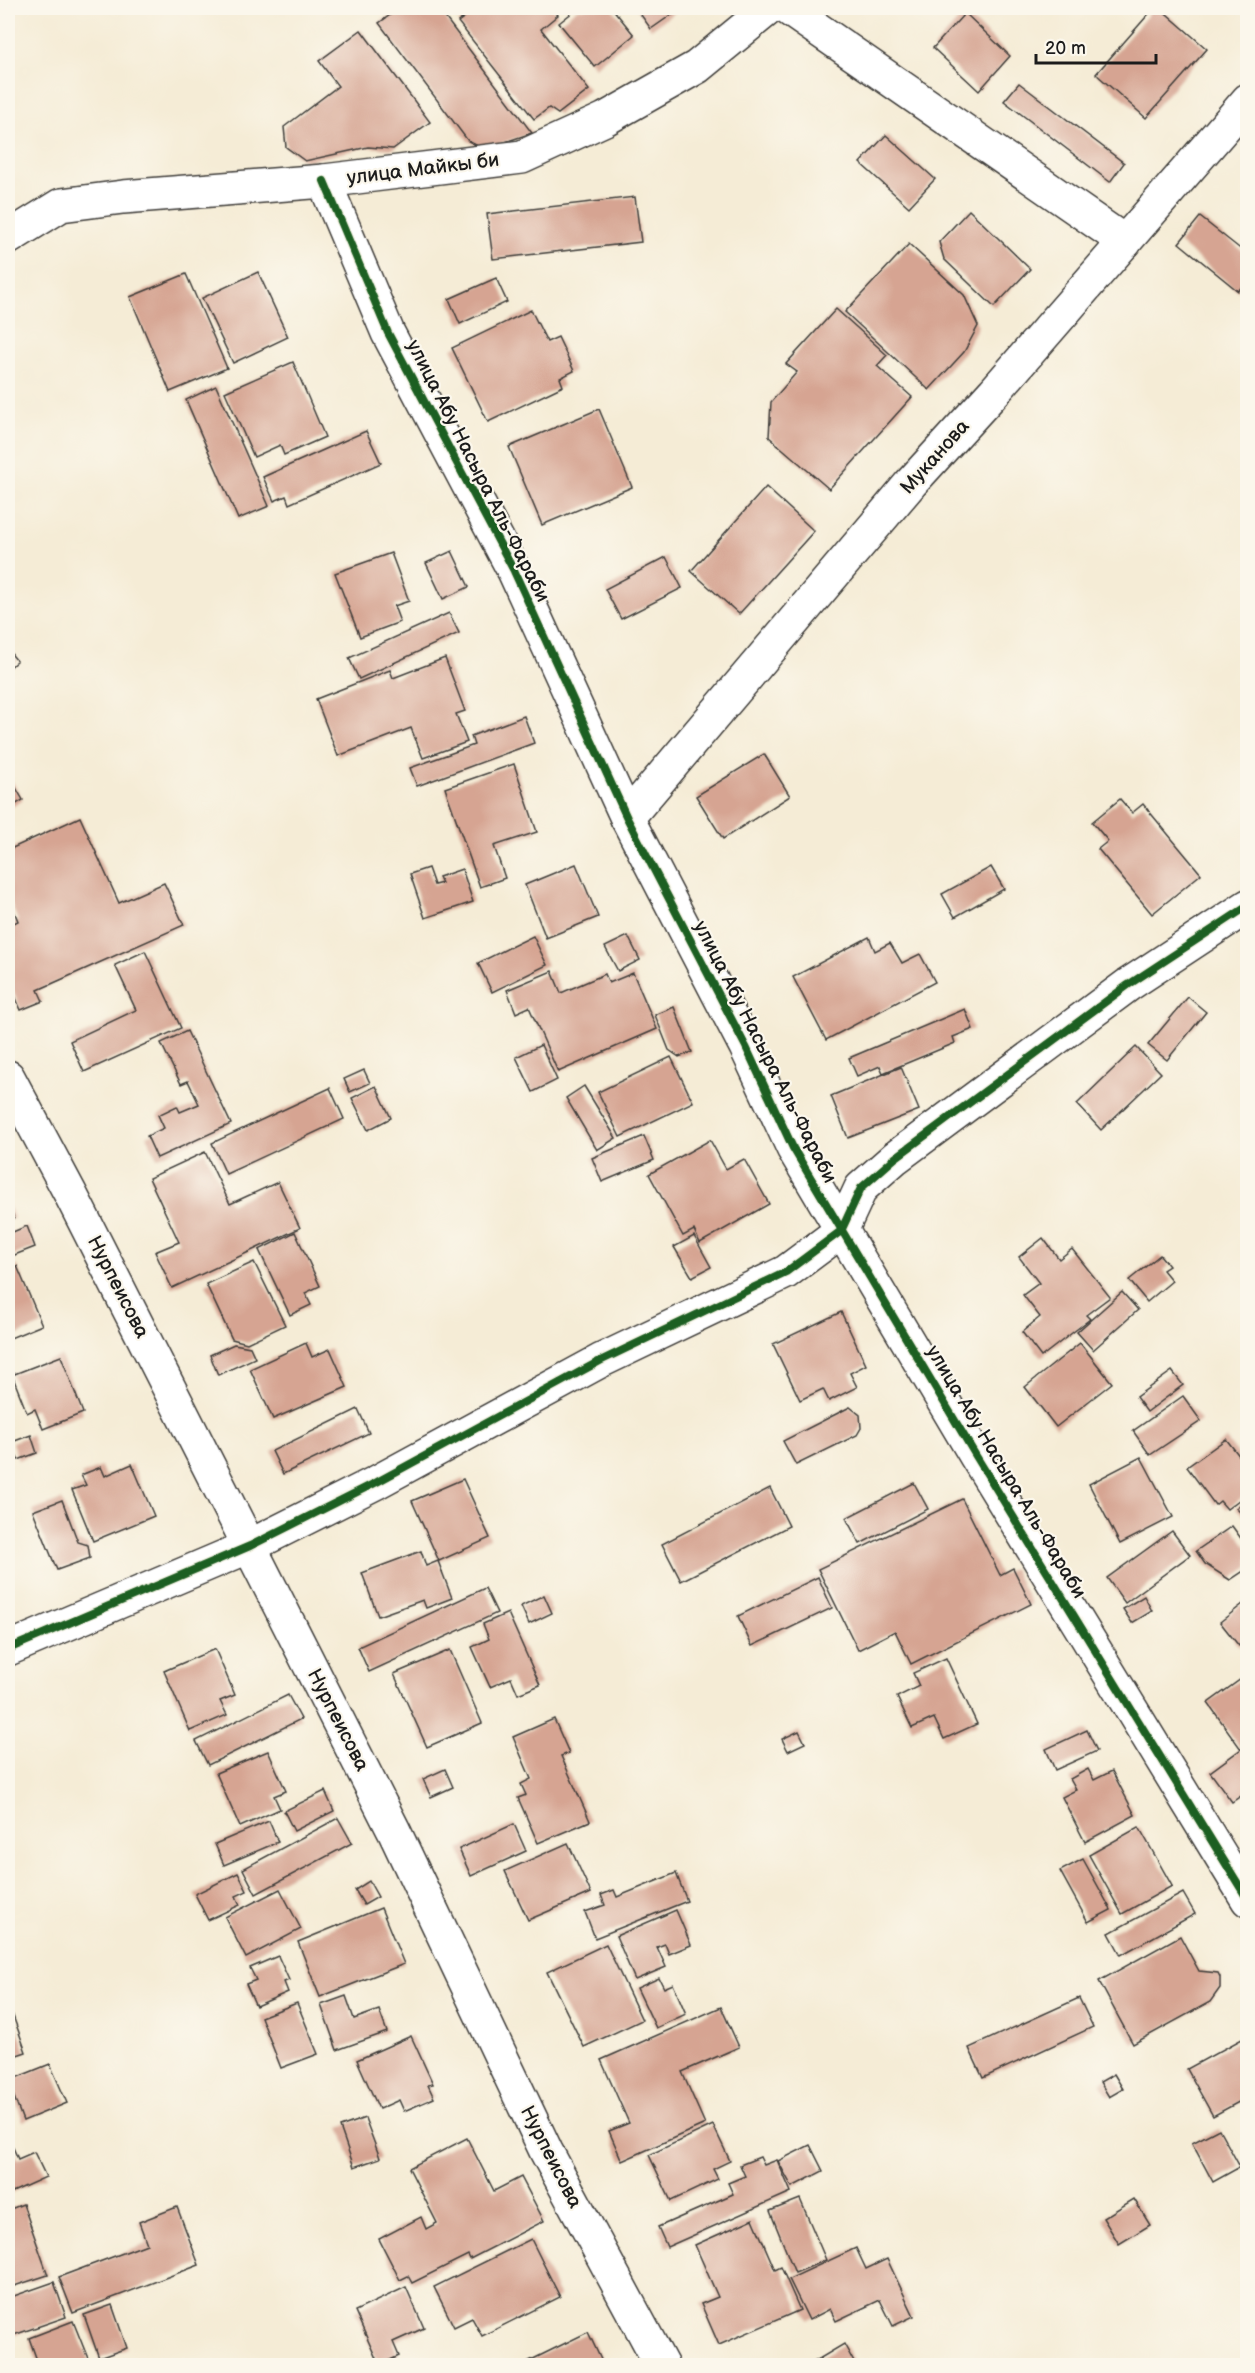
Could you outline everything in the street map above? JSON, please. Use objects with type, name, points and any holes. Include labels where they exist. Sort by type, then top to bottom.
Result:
[{"type":"street","name":"улица Майкы би","points":[[8,238],[61,204],[123,196],[324,181],[522,157],[605,119],[697,67],[769,8]]},
{"type":"street","points":[[787,8],[1125,242]]},
{"type":"street","name":"Муканова","points":[[627,818],[911,483],[994,392],[1248,100]]},
{"type":"street","name":"улица Абу Насыра Аль-Фараби","points":[[324,181],[388,333],[514,571],[627,818],[746,1047],[793,1148],[841,1231],[1248,1900]]},
{"type":"street","points":[[8,1649],[250,1546],[377,1482],[600,1361],[786,1272],[841,1231],[861,1188],[895,1158],[1128,985],[1248,906]]},
{"type":"street","name":"Нурпеисова","points":[[8,1077],[76,1203],[393,1831],[546,2151],[662,2366]]},
{"type":"building","points":[[400,8],[438,8],[532,133],[484,149],[468,141],[379,23]]},
{"type":"building","points":[[477,8],[552,8],[558,15],[541,29],[589,90],[558,114],[549,108],[534,119],[458,22]]},
{"type":"building","points":[[578,8],[612,8],[634,35],[595,67],[559,23]]},
{"type":"building","points":[[636,8],[681,8],[651,29]]},
{"type":"building","points":[[1154,8],[1160,8],[1207,49],[1146,118],[1096,74]]},
{"type":"building","points":[[965,13],[1010,56],[979,91],[933,48]]},
{"type":"building","points":[[361,30],[430,122],[393,149],[368,147],[305,161],[286,147],[284,127],[338,86],[319,61]]},
{"type":"building","points":[[1019,83],[1124,163],[1110,182],[1004,101]]},
{"type":"building","points":[[886,135],[935,179],[909,207],[860,163]]},
{"type":"building","points":[[635,197],[641,242],[493,259],[487,214]]},
{"type":"building","points":[[969,210],[1030,269],[994,307],[944,259],[939,242]]},
{"type":"building","points":[[1200,217],[1248,255],[1248,280],[1238,291],[1179,243]]},
{"type":"building","points":[[909,244],[964,295],[978,326],[964,352],[929,390],[845,312]]},
{"type":"building","points":[[258,272],[288,337],[233,363],[202,298]]},
{"type":"building","points":[[186,274],[227,368],[170,392],[130,297]]},
{"type":"building","points":[[496,278],[507,302],[460,324],[449,299]]},
{"type":"building","points":[[836,309],[887,355],[877,366],[912,397],[829,489],[769,437],[771,402],[797,372],[786,364]]},
{"type":"building","points":[[531,310],[547,342],[558,337],[574,371],[560,378],[563,386],[488,422],[452,348]]},
{"type":"building","points":[[293,362],[325,437],[284,455],[280,445],[254,457],[225,392]]},
{"type":"building","points":[[216,386],[269,506],[238,519],[186,400]]},
{"type":"building","points":[[599,409],[632,487],[542,525],[509,447]]},
{"type":"building","points":[[366,431],[381,463],[289,504],[286,496],[274,501],[263,477]]},
{"type":"building","points":[[766,487],[814,531],[739,614],[691,571]]},
{"type":"building","points":[[452,551],[469,587],[443,599],[426,563]]},
{"type":"building","points":[[391,553],[409,601],[394,606],[400,622],[360,637],[335,573]]},
{"type":"building","points":[[666,557],[682,588],[621,619],[605,589]]},
{"type":"building","points":[[449,613],[459,633],[359,679],[349,658]]},
{"type":"building","points":[[8,650],[17,661],[8,669]]},
{"type":"building","points":[[445,658],[465,711],[456,714],[467,742],[423,758],[411,728],[338,756],[316,699],[390,670],[393,678]]},
{"type":"building","points":[[524,716],[534,743],[417,786],[410,768],[474,745],[471,736]]},
{"type":"building","points":[[764,754],[790,796],[723,839],[696,796]]},
{"type":"building","points":[[514,764],[537,832],[494,846],[505,878],[480,887],[445,788]]},
{"type":"building","points":[[8,774],[23,800],[8,809]]},
{"type":"building","points":[[1120,799],[1132,813],[1143,804],[1201,874],[1152,914],[1098,849],[1108,841],[1092,822]]},
{"type":"building","points":[[80,817],[119,903],[164,883],[184,925],[38,990],[43,1001],[21,1010],[8,980],[8,926],[18,921],[8,896],[8,850]]},
{"type":"building","points":[[576,864],[598,917],[546,938],[525,885]]},
{"type":"building","points":[[991,867],[1004,889],[955,917],[942,894]]},
{"type":"building","points":[[428,868],[434,885],[442,883],[439,877],[462,869],[473,902],[425,918],[410,874]]},
{"type":"building","points":[[533,936],[547,965],[492,992],[478,963]]},
{"type":"building","points":[[628,936],[640,960],[618,971],[605,947]]},
{"type":"building","points":[[869,937],[875,951],[890,943],[902,963],[920,954],[935,982],[826,1040],[793,977]]},
{"type":"building","points":[[145,951],[181,1028],[84,1072],[70,1041],[136,1010],[115,965]]},
{"type":"building","points":[[552,971],[561,993],[605,974],[609,983],[633,973],[657,1029],[558,1072],[529,1007],[516,1013],[507,990]]},
{"type":"building","points":[[1188,997],[1206,1012],[1167,1060],[1148,1045]]},
{"type":"building","points":[[674,1007],[692,1052],[679,1057],[669,1050],[655,1015]]},
{"type":"building","points":[[965,1009],[973,1029],[953,1037],[955,1043],[883,1073],[880,1066],[857,1076],[849,1058]]},
{"type":"building","points":[[187,1031],[231,1124],[157,1158],[147,1136],[164,1128],[158,1115],[177,1106],[180,1112],[199,1104],[188,1081],[181,1084],[161,1043]]},
{"type":"building","points":[[541,1045],[557,1080],[533,1092],[516,1057]]},
{"type":"building","points":[[1136,1047],[1161,1073],[1101,1130],[1077,1104]]},
{"type":"building","points":[[671,1057],[693,1102],[620,1137],[598,1092]]},
{"type":"building","points":[[901,1067],[919,1110],[848,1138],[831,1096]]},
{"type":"building","points":[[364,1070],[370,1083],[350,1092],[344,1079]]},
{"type":"building","points":[[376,1086],[391,1118],[368,1130],[352,1098]]},
{"type":"building","points":[[584,1086],[616,1138],[597,1150],[566,1098]]},
{"type":"building","points":[[330,1088],[344,1119],[226,1174],[212,1143]]},
{"type":"building","points":[[644,1136],[654,1160],[602,1182],[592,1158]]},
{"type":"building","points":[[710,1140],[726,1169],[744,1159],[769,1204],[700,1243],[694,1230],[683,1236],[649,1174]]},
{"type":"building","points":[[205,1152],[230,1204],[278,1182],[300,1228],[172,1288],[155,1252],[179,1242],[149,1178]]},
{"type":"building","points":[[8,1203],[14,1218],[8,1221]]},
{"type":"building","points":[[27,1226],[35,1247],[12,1256],[8,1246],[8,1234]]},
{"type":"building","points":[[295,1232],[320,1286],[305,1293],[311,1305],[290,1315],[259,1250]]},
{"type":"building","points":[[694,1236],[711,1267],[692,1277],[674,1247]]},
{"type":"building","points":[[1043,1238],[1059,1259],[1072,1249],[1110,1297],[1086,1315],[1090,1319],[1041,1357],[1022,1332],[1040,1317],[1023,1295],[1039,1283],[1019,1257]]},
{"type":"building","points":[[1160,1255],[1169,1266],[1163,1270],[1172,1281],[1147,1302],[1129,1280]]},
{"type":"building","points":[[254,1262],[285,1325],[247,1343],[232,1339],[206,1284]]},
{"type":"building","points":[[17,1266],[42,1325],[8,1339],[8,1269]]},
{"type":"building","points":[[1122,1292],[1138,1310],[1093,1350],[1077,1332]]},
{"type":"building","points":[[841,1312],[866,1365],[850,1373],[857,1387],[829,1401],[823,1389],[800,1400],[773,1344]]},
{"type":"building","points":[[306,1343],[312,1357],[330,1349],[347,1387],[273,1419],[250,1369]]},
{"type":"building","points":[[1080,1343],[1112,1383],[1056,1427],[1025,1387]]},
{"type":"building","points":[[234,1344],[250,1347],[255,1358],[218,1375],[210,1355]]},
{"type":"building","points":[[61,1356],[83,1413],[43,1429],[35,1409],[27,1413],[12,1375]]},
{"type":"building","points":[[1172,1371],[1183,1385],[1147,1412],[1136,1397]]},
{"type":"building","points":[[1183,1396],[1201,1421],[1150,1455],[1133,1431]]},
{"type":"building","points":[[850,1407],[860,1415],[861,1428],[857,1435],[796,1465],[783,1441]]},
{"type":"building","points":[[358,1409],[369,1433],[283,1474],[272,1451]]},
{"type":"building","points":[[31,1435],[37,1453],[18,1460],[12,1442]]},
{"type":"building","points":[[1226,1439],[1248,1467],[1248,1493],[1227,1509],[1220,1501],[1215,1505],[1187,1467]]},
{"type":"building","points":[[1141,1457],[1173,1517],[1120,1544],[1089,1484]]},
{"type":"building","points":[[132,1464],[154,1516],[93,1541],[72,1490],[86,1485],[81,1475],[101,1467],[105,1476]]},
{"type":"building","points":[[463,1479],[490,1538],[439,1561],[412,1501]]},
{"type":"building","points":[[914,1483],[928,1509],[860,1544],[846,1518]]},
{"type":"building","points":[[770,1488],[789,1526],[681,1581],[662,1544]]},
{"type":"building","points":[[1248,1498],[1248,1520],[1236,1508]]},
{"type":"building","points":[[962,1499],[1000,1575],[1013,1568],[1031,1604],[911,1664],[895,1631],[858,1650],[818,1569]]},
{"type":"building","points":[[62,1500],[78,1542],[88,1545],[90,1558],[57,1570],[33,1511]]},
{"type":"building","points":[[1232,1526],[1248,1548],[1248,1568],[1230,1580],[1205,1564],[1196,1551]]},
{"type":"building","points":[[1172,1531],[1190,1555],[1125,1603],[1107,1578]]},
{"type":"building","points":[[421,1551],[426,1566],[438,1561],[452,1598],[426,1608],[423,1600],[378,1616],[362,1573]]},
{"type":"building","points":[[818,1577],[832,1608],[752,1646],[738,1616]]},
{"type":"building","points":[[485,1588],[497,1613],[369,1672],[358,1647]]},
{"type":"building","points":[[544,1595],[552,1613],[529,1624],[521,1606]]},
{"type":"building","points":[[1144,1596],[1152,1611],[1132,1623],[1123,1609]]},
{"type":"building","points":[[1248,1600],[1248,1639],[1239,1646],[1220,1622]]},
{"type":"building","points":[[508,1613],[540,1685],[518,1694],[511,1678],[490,1687],[472,1647],[489,1639],[483,1624]]},
{"type":"building","points":[[215,1649],[235,1695],[220,1701],[227,1715],[190,1731],[164,1671]]},
{"type":"building","points":[[450,1650],[482,1723],[427,1747],[394,1674]]},
{"type":"building","points":[[946,1658],[977,1724],[944,1739],[934,1718],[912,1728],[897,1697],[919,1686],[913,1673]]},
{"type":"building","points":[[1248,1674],[1248,1791],[1232,1802],[1210,1772],[1241,1749],[1208,1703]]},
{"type":"building","points":[[288,1695],[301,1719],[208,1765],[196,1741]]},
{"type":"building","points":[[554,1719],[569,1753],[561,1756],[590,1821],[538,1843],[518,1798],[526,1795],[521,1784],[531,1779],[513,1737]]},
{"type":"building","points":[[1087,1730],[1097,1751],[1055,1770],[1046,1749]]},
{"type":"building","points":[[799,1731],[805,1743],[788,1751],[782,1739]]},
{"type":"building","points":[[268,1751],[286,1791],[274,1796],[280,1809],[240,1827],[216,1773]]},
{"type":"building","points":[[445,1769],[453,1787],[431,1797],[423,1779]]},
{"type":"building","points":[[1088,1769],[1094,1780],[1112,1771],[1135,1815],[1085,1842],[1062,1797],[1076,1790],[1070,1779]]},
{"type":"building","points":[[325,1791],[334,1811],[294,1831],[284,1811]]},
{"type":"building","points":[[338,1818],[352,1843],[256,1894],[243,1869]]},
{"type":"building","points":[[269,1821],[278,1842],[224,1865],[215,1844]]},
{"type":"building","points":[[514,1824],[526,1851],[471,1876],[459,1849]]},
{"type":"building","points":[[1139,1827],[1172,1886],[1122,1914],[1089,1855]]},
{"type":"building","points":[[568,1843],[591,1893],[528,1920],[505,1871]]},
{"type":"building","points":[[1083,1859],[1111,1910],[1088,1922],[1060,1871]]},
{"type":"building","points":[[238,1873],[247,1891],[236,1896],[240,1905],[208,1920],[195,1894]]},
{"type":"building","points":[[676,1873],[687,1901],[595,1938],[585,1912],[605,1905],[601,1895],[614,1890],[617,1897]]},
{"type":"building","points":[[369,1881],[378,1897],[364,1905],[355,1890]]},
{"type":"building","points":[[280,1889],[301,1929],[246,1958],[225,1917]]},
{"type":"building","points":[[1183,1893],[1195,1914],[1121,1955],[1109,1933]]},
{"type":"building","points":[[381,1908],[404,1964],[320,1997],[298,1942]]},
{"type":"building","points":[[676,1910],[691,1945],[669,1954],[665,1944],[657,1947],[666,1967],[635,1980],[616,1936]]},
{"type":"building","points":[[1180,1936],[1199,1971],[1218,1973],[1220,1988],[1210,2002],[1133,2044],[1099,1981]]},
{"type":"building","points":[[606,1944],[642,2020],[584,2047],[547,1972]]},
{"type":"building","points":[[278,1956],[289,1980],[284,1982],[288,1992],[256,2006],[246,1984],[256,1980],[250,1968]]},
{"type":"building","points":[[659,1978],[664,1988],[673,1984],[686,2014],[656,2028],[637,1988]]},
{"type":"building","points":[[346,1996],[354,2019],[379,2010],[387,2032],[337,2050],[321,2005]]},
{"type":"building","points":[[1079,1998],[1093,2027],[983,2078],[969,2048]]},
{"type":"building","points":[[8,2002],[26,2052],[8,2058]]},
{"type":"building","points":[[297,2003],[318,2054],[281,2068],[261,2017]]},
{"type":"building","points":[[721,2007],[739,2047],[682,2072],[705,2124],[622,2161],[609,2131],[629,2123],[601,2060]]},
{"type":"building","points":[[411,2036],[433,2084],[428,2085],[434,2098],[404,2111],[399,2100],[379,2109],[357,2060]]},
{"type":"building","points":[[1242,2039],[1248,2049],[1248,2097],[1213,2116],[1187,2069]]},
{"type":"building","points":[[50,2064],[67,2103],[23,2121],[8,2081]]},
{"type":"building","points":[[1114,2074],[1123,2089],[1109,2097],[1100,2082]]},
{"type":"building","points":[[365,2118],[380,2158],[354,2167],[340,2127]]},
{"type":"building","points":[[713,2125],[730,2161],[713,2169],[718,2179],[671,2201],[649,2155]]},
{"type":"building","points":[[1219,2129],[1240,2167],[1213,2182],[1192,2143]]},
{"type":"building","points":[[8,2136],[18,2159],[34,2152],[46,2177],[8,2194]]},
{"type":"building","points":[[467,2138],[494,2191],[521,2177],[544,2221],[470,2259],[468,2255],[412,2283],[408,2276],[400,2280],[379,2239],[421,2217],[426,2229],[437,2223],[409,2168]]},
{"type":"building","points":[[810,2145],[823,2171],[792,2187],[778,2161]]},
{"type":"building","points":[[760,2157],[764,2165],[777,2160],[791,2192],[667,2247],[658,2227],[733,2194],[728,2183],[745,2176],[740,2165]]},
{"type":"building","points":[[800,2199],[826,2260],[795,2273],[770,2211]]},
{"type":"building","points":[[1134,2199],[1150,2225],[1119,2244],[1103,2218]]},
{"type":"building","points":[[23,2204],[48,2275],[8,2288],[8,2210]]},
{"type":"building","points":[[177,2207],[199,2265],[73,2313],[59,2277],[147,2244],[139,2222]]},
{"type":"building","points":[[753,2219],[775,2270],[781,2267],[800,2310],[719,2345],[701,2304],[718,2297],[695,2245]]},
{"type":"building","points":[[531,2239],[560,2297],[482,2336],[472,2318],[454,2327],[434,2287]]},
{"type":"building","points":[[856,2248],[866,2269],[887,2259],[914,2316],[893,2326],[880,2300],[836,2321],[830,2309],[809,2320],[789,2279]]},
{"type":"building","points":[[54,2282],[66,2317],[8,2337],[8,2298]]},
{"type":"building","points":[[406,2287],[424,2328],[393,2342],[399,2356],[379,2365],[355,2311]]},
{"type":"building","points":[[112,2305],[127,2348],[99,2358],[84,2315]]},
{"type":"building","points":[[73,2321],[91,2366],[39,2366],[29,2338]]},
{"type":"building","points":[[588,2332],[604,2366],[519,2366]]},
{"type":"building","points":[[844,2344],[856,2366],[807,2366]]},
{"type":"cycle path","points":[[324,181],[388,333],[514,571],[627,818],[746,1047],[793,1148],[976,1456],[1248,1900]]},
{"type":"cycle path","points":[[8,1649],[250,1546],[377,1482],[600,1361],[786,1272],[841,1231],[861,1188],[895,1158],[1128,985],[1248,906]]}]
